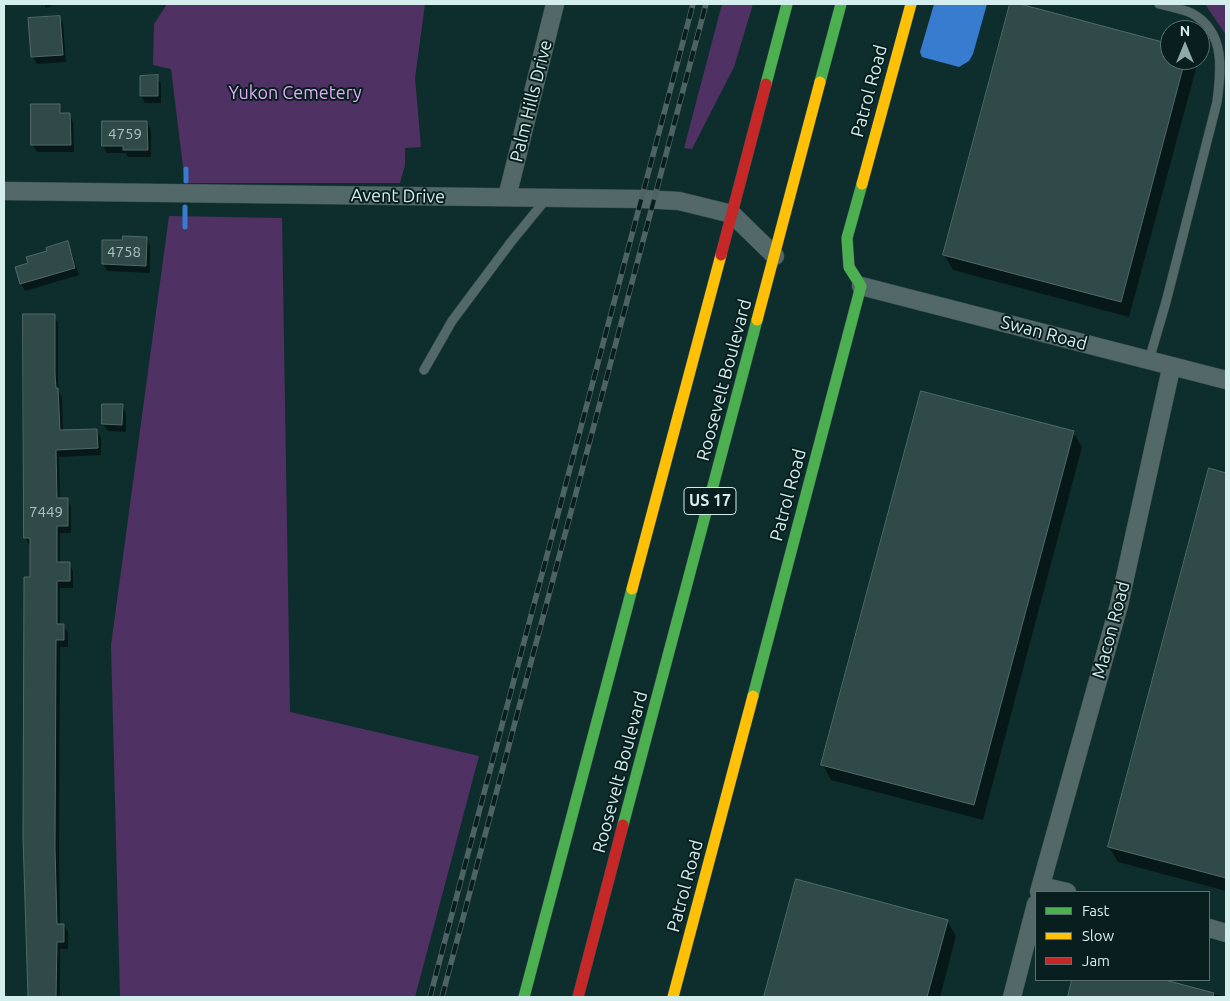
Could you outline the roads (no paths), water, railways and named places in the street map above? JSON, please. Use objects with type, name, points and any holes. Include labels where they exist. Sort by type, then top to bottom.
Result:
[{"type":"main road","name":"Roosevelt Boulevard","points":[[524,997],[788,4]]},
{"type":"main road","name":"Roosevelt Boulevard","points":[[578,997],[841,4]]},
{"type":"main road","name":"Patrol Road","points":[[674,997],[861,286],[849,267],[847,238],[911,4]]},
{"type":"street","name":"Palm Hills Drive","points":[[507,198],[555,4]]},
{"type":"street","name":"Avent Drive","points":[[4,191],[642,199],[679,201],[732,214]]},
{"type":"street","points":[[732,214],[775,256]]},
{"type":"street","name":"Swan Road","points":[[861,286],[1226,380]]},
{"type":"street","name":"Macon Road","points":[[1040,889],[1119,605],[1170,366]]},
{"type":"street","points":[[1040,889],[1058,891]]},
{"type":"street","points":[[1012,997],[1035,908]]},
{"type":"street","points":[[1210,928],[1226,933]]},
{"type":"lane","points":[[1149,360],[1166,302],[1216,102],[1220,75],[1219,49],[1213,33],[1192,13],[1160,4]]},
{"type":"lane","points":[[424,370],[452,321],[511,242],[548,198]]},
{"type":"water","points":[[934,4],[987,4],[973,54],[969,61],[959,67],[922,57],[920,52]]},
{"type":"waterway","points":[[186,169],[186,181]]},
{"type":"waterway","points":[[185,207],[185,227]]},
{"type":"railway","points":[[430,997],[693,4]]},
{"type":"railway","points":[[442,997],[706,4]]},
{"type":"park label","name":"Yukon Cemetery","points":[[295,93]]}]
